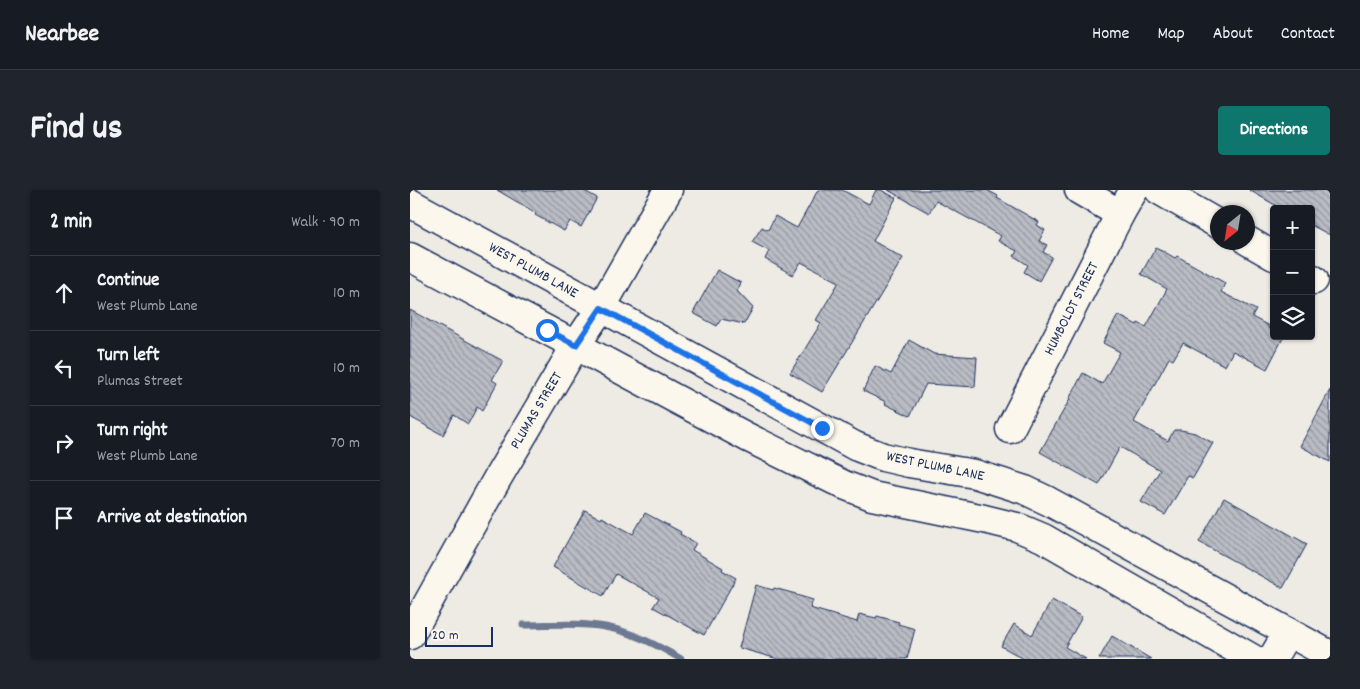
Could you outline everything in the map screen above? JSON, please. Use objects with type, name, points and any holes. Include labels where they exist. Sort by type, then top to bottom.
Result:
[{"type":"main road","name":"PLUMAS STREET","points":[[410,635],[497,479],[576,345],[601,308],[668,190]]},
{"type":"main road","points":[[1079,190],[1120,214]]},
{"type":"main road","name":"HUMBOLDT STREET","points":[[1010,429],[1134,190]]},
{"type":"main road","points":[[1159,190],[1210,219]]},
{"type":"main road","name":"WEST PLUMB LANE","points":[[410,203],[855,446],[882,457],[975,474],[1025,490],[1330,656]]},
{"type":"main road","points":[[1255,245],[1270,254]]},
{"type":"main road","points":[[410,257],[747,437],[844,486],[872,496],[1017,527],[1043,538],[1253,659]]},
{"type":"main road","points":[[1272,659],[1288,632]]},
{"type":"building","points":[[497,190],[583,190],[597,198],[581,227],[570,221],[564,231]]},
{"type":"building","points":[[818,190],[842,190],[869,204],[876,190],[881,190],[896,198],[873,241],[903,258],[822,392],[790,373],[821,323],[816,320],[839,282],[801,262],[793,275],[765,259],[769,251],[752,242],[762,227],[768,230],[775,216],[797,228]]},
{"type":"building","points":[[888,190],[987,190],[998,196],[997,198],[1039,222],[1037,225],[1045,230],[1039,241],[1047,245],[1043,252],[1052,257],[1039,281],[1024,272],[1028,265],[1014,256],[1017,251],[998,241],[1001,236],[936,201],[929,213]]},
{"type":"building","points":[[1249,190],[1330,190],[1330,235],[1315,227],[1315,205],[1275,205]]},
{"type":"building","points":[[1156,247],[1175,258],[1177,256],[1225,283],[1221,292],[1256,310],[1252,317],[1269,326],[1270,340],[1282,340],[1267,369],[1233,351],[1225,366],[1183,343],[1173,360],[1169,358],[1134,422],[1168,441],[1174,430],[1181,430],[1195,433],[1213,443],[1193,478],[1188,476],[1165,515],[1141,502],[1160,470],[1120,447],[1099,485],[1040,452],[1083,373],[1102,384],[1120,352],[1103,343],[1118,315],[1137,325],[1138,323],[1146,327],[1167,289],[1141,274]]},
{"type":"building","points":[[717,270],[741,283],[737,291],[753,308],[744,324],[721,319],[717,326],[693,313]]},
{"type":"building","points":[[410,310],[503,361],[492,380],[497,383],[482,411],[477,407],[468,424],[454,415],[443,435],[410,417]]},
{"type":"building","points":[[909,340],[934,354],[977,357],[975,387],[926,384],[910,416],[863,391],[875,366],[891,374]]},
{"type":"building","points":[[1330,390],[1330,462],[1300,446]]},
{"type":"building","points":[[1224,498],[1307,544],[1283,588],[1199,542]]},
{"type":"building","points":[[585,510],[633,534],[645,513],[681,532],[680,534],[696,543],[692,550],[736,578],[704,635],[653,607],[659,598],[616,574],[603,596],[553,567]]},
{"type":"building","points":[[756,585],[773,590],[774,588],[813,600],[810,608],[857,622],[859,614],[876,618],[877,616],[915,629],[907,659],[778,659],[739,648]]},
{"type":"building","points":[[1052,600],[1082,617],[1065,647],[1086,659],[1024,659],[1001,646],[1014,624],[1032,635]]},
{"type":"building","points":[[1112,636],[1151,659],[1099,659]]},
{"type":"waterway","points":[[523,625],[575,624],[605,627],[625,632],[681,659]]},
{"type":"route","points":[[547,330],[576,345],[601,308],[822,428]]}]
